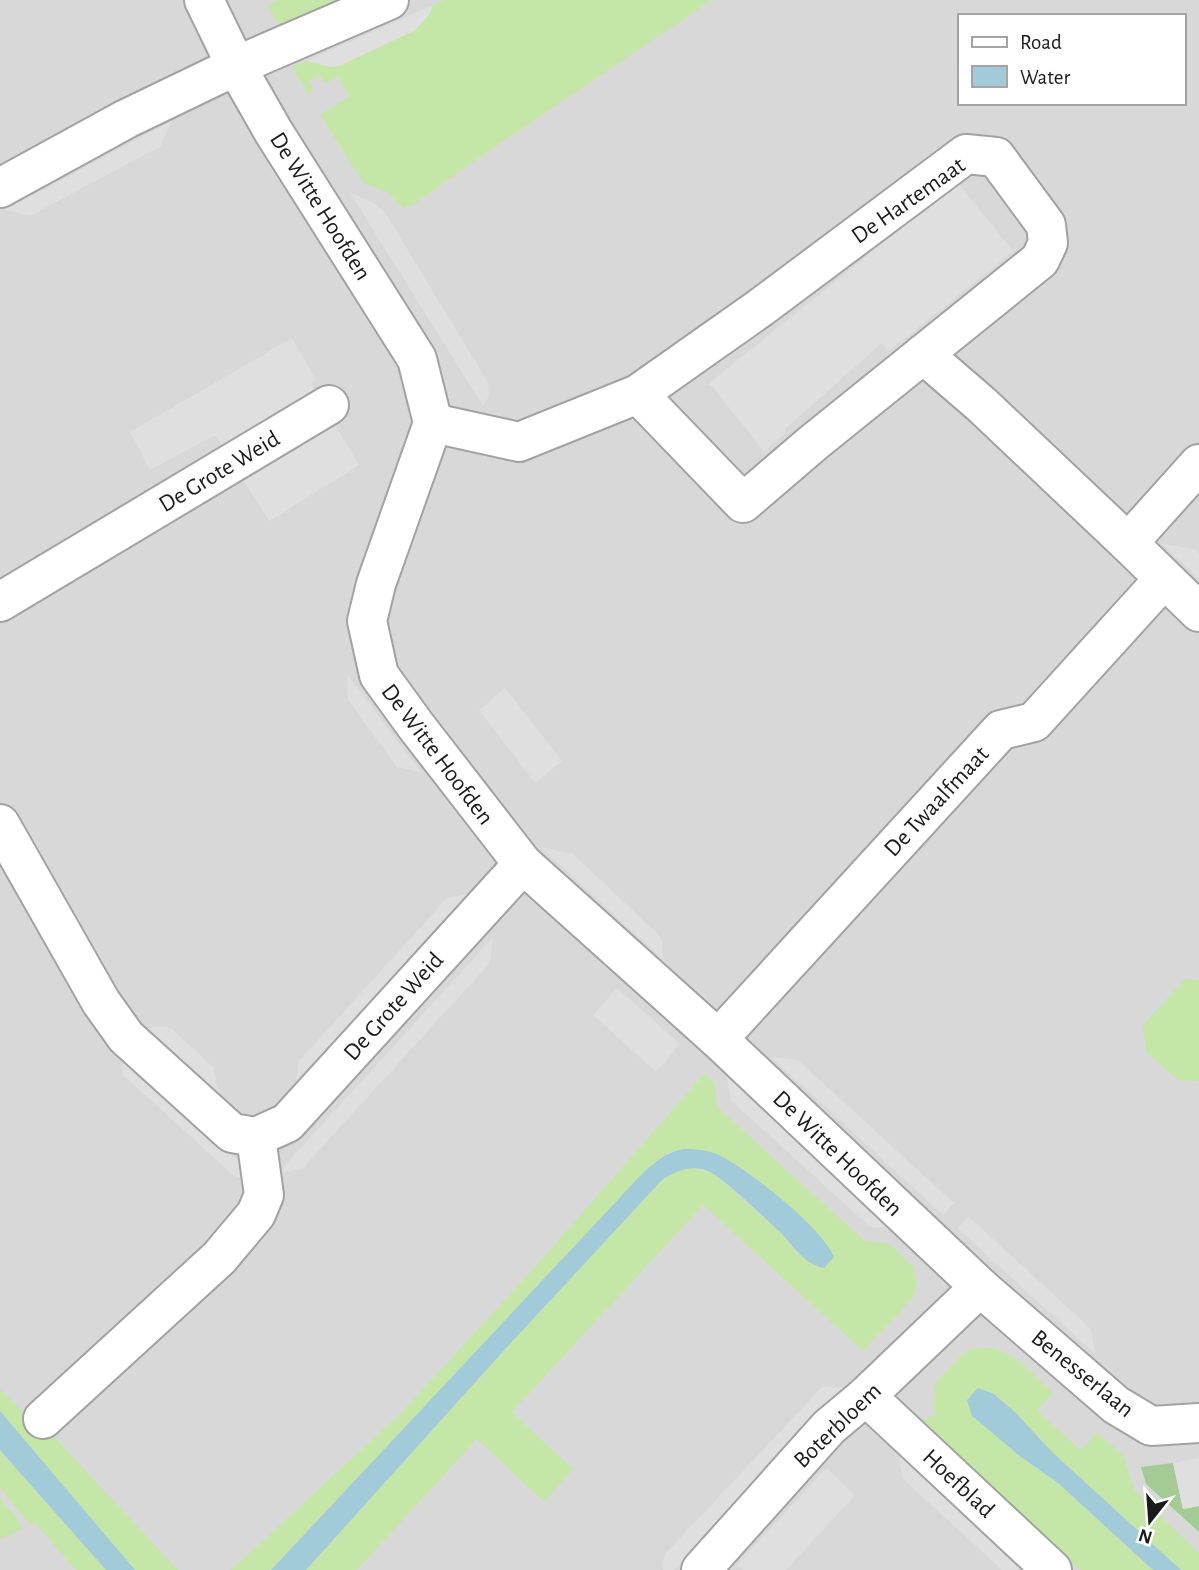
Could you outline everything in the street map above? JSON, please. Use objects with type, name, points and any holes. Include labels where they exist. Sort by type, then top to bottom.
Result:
[{"type":"street","name":"De Witte Hoofden","points":[[205,0],[236,66],[273,131],[417,359],[433,423],[376,584],[366,621],[379,675],[523,864],[718,1039],[980,1287]]},
{"type":"street","points":[[0,188],[126,119],[236,66],[389,0]]},
{"type":"street","name":"De Hartemaat","points":[[433,423],[519,442],[638,394],[760,308],[966,154],[996,157],[1046,225],[1048,243],[1040,260],[813,443],[743,503],[638,394]]},
{"type":"street","points":[[923,354],[982,405],[1199,612]]},
{"type":"street","name":"De Grote Weid","points":[[0,602],[329,405]]},
{"type":"street","points":[[1128,543],[1199,464]]},
{"type":"street","name":"De Twaalfmaat","points":[[718,1039],[1001,730],[1034,722],[1163,580]]},
{"type":"street","points":[[5,846],[101,1002],[126,1037],[232,1133],[256,1137],[264,1195],[256,1214],[219,1258],[43,1419]]},
{"type":"street","name":"De Grote Weid","points":[[256,1137],[287,1124],[523,864]]},
{"type":"street","name":"Boterbloem","points":[[701,1570],[829,1427],[866,1396],[980,1287]]},
{"type":"street","name":"Benesserlaan","points":[[980,1287],[1116,1405],[1151,1426],[1199,1423]]},
{"type":"street","name":"Hoefblad","points":[[866,1396],[1052,1570]]},
{"type":"shaded area","points":[[0,0],[1199,0],[1199,1570],[0,1570]]},
{"type":"shaded area","points":[[433,5],[429,15],[414,31],[339,66],[331,67],[307,61]]},
{"type":"shaded area","points":[[171,121],[161,146],[30,216],[5,210]]},
{"type":"shaded area","points":[[960,181],[960,185],[1011,249],[1016,249],[889,351],[882,343],[785,429],[785,434],[762,453],[762,449],[708,384]]},
{"type":"shaded area","points":[[350,193],[372,202],[385,212],[490,386],[483,406]]},
{"type":"shaded area","points":[[292,338],[316,380],[311,384],[359,465],[269,521],[215,435],[150,470],[130,432]]},
{"type":"shaded area","points":[[1162,544],[1194,549],[1199,554],[1199,579]]},
{"type":"shaded area","points":[[347,674],[421,772],[397,767],[348,700]]},
{"type":"shaded area","points":[[505,688],[562,761],[535,783],[479,710]]},
{"type":"shaded area","points":[[540,847],[573,854],[658,934],[662,941],[665,961]]},
{"type":"shaded area","points":[[472,893],[296,1087],[299,1061],[447,898]]},
{"type":"shaded area","points":[[493,937],[490,963],[302,1169],[278,1173]]},
{"type":"shaded area","points":[[617,988],[680,1044],[656,1072],[593,1015]]},
{"type":"shaded area","points":[[148,1028],[172,1029],[213,1067],[219,1093]]},
{"type":"shaded area","points":[[122,1056],[254,1175],[233,1175],[123,1075]]},
{"type":"shaded area","points":[[771,1057],[798,1060],[954,1203],[943,1215]]},
{"type":"shaded area","points":[[726,1072],[893,1228],[870,1227],[735,1104],[731,1100]]},
{"type":"shaded area","points":[[969,1217],[1091,1329],[1095,1354],[957,1228]]},
{"type":"shaded area","points":[[822,1387],[850,1388],[674,1570],[663,1570],[662,1563],[666,1553]]},
{"type":"shaded area","points":[[899,1454],[1026,1570],[1002,1570],[902,1478]]},
{"type":"shaded area","points":[[1199,1458],[1199,1506],[1183,1509],[1173,1463]]},
{"type":"shaded area","points":[[826,1468],[855,1495],[786,1570],[743,1570],[737,1565]]},
{"type":"green space","points":[[279,0],[340,0],[280,28],[268,5]]},
{"type":"green space","points":[[445,0],[712,0],[410,207],[408,205],[403,209],[389,193],[364,183],[320,115],[350,96],[338,77],[325,83],[320,75],[308,82],[314,91],[308,94],[292,67],[307,61],[331,67],[423,23],[433,5]]},
{"type":"green space","points":[[1185,979],[1199,980],[1199,1081],[1178,1080],[1146,1052],[1143,1025]]},
{"type":"green space","points":[[704,1074],[715,1083],[717,1107],[865,1241],[890,1244],[913,1267],[917,1285],[912,1299],[863,1351],[703,1205],[512,1412],[573,1469],[544,1502],[477,1439],[357,1570],[306,1570],[662,1180],[675,1172],[690,1168],[712,1172],[780,1232],[799,1255],[806,1220],[672,1151],[655,1162],[612,1206],[271,1570],[231,1570],[400,1414],[534,1268]]},
{"type":"green space","points":[[991,1348],[1017,1360],[1053,1393],[1037,1411],[1081,1450],[1097,1432],[1123,1455],[1135,1491],[1199,1553],[1199,1570],[1181,1570],[1051,1451],[1015,1412],[994,1394],[978,1388],[967,1400],[1021,1457],[1058,1483],[1153,1570],[1080,1570],[936,1435],[923,1421],[935,1414],[933,1403],[936,1382],[963,1354],[972,1349]]},
{"type":"green space","points":[[0,1389],[26,1415],[31,1412],[178,1570],[135,1570],[0,1411]]},
{"type":"green space","points":[[0,1450],[106,1570],[76,1570],[35,1523],[31,1525],[0,1488]]},
{"type":"green space","points":[[1173,1463],[1183,1509],[1199,1506],[1199,1532],[1146,1484],[1141,1467]]},
{"type":"green space","points":[[0,1498],[23,1529],[0,1539]]},
{"type":"water","points":[[684,1149],[716,1154],[750,1174],[801,1216],[816,1231],[834,1257],[824,1268],[810,1262],[744,1198],[708,1171],[690,1168],[667,1177],[508,1346],[306,1570],[271,1570],[636,1180],[663,1157]]},
{"type":"water","points":[[978,1388],[994,1394],[1015,1412],[1051,1451],[1181,1570],[1153,1570],[1058,1483],[1021,1457],[972,1416],[967,1400]]},
{"type":"water","points":[[0,1411],[135,1570],[106,1570],[0,1450]]}]
